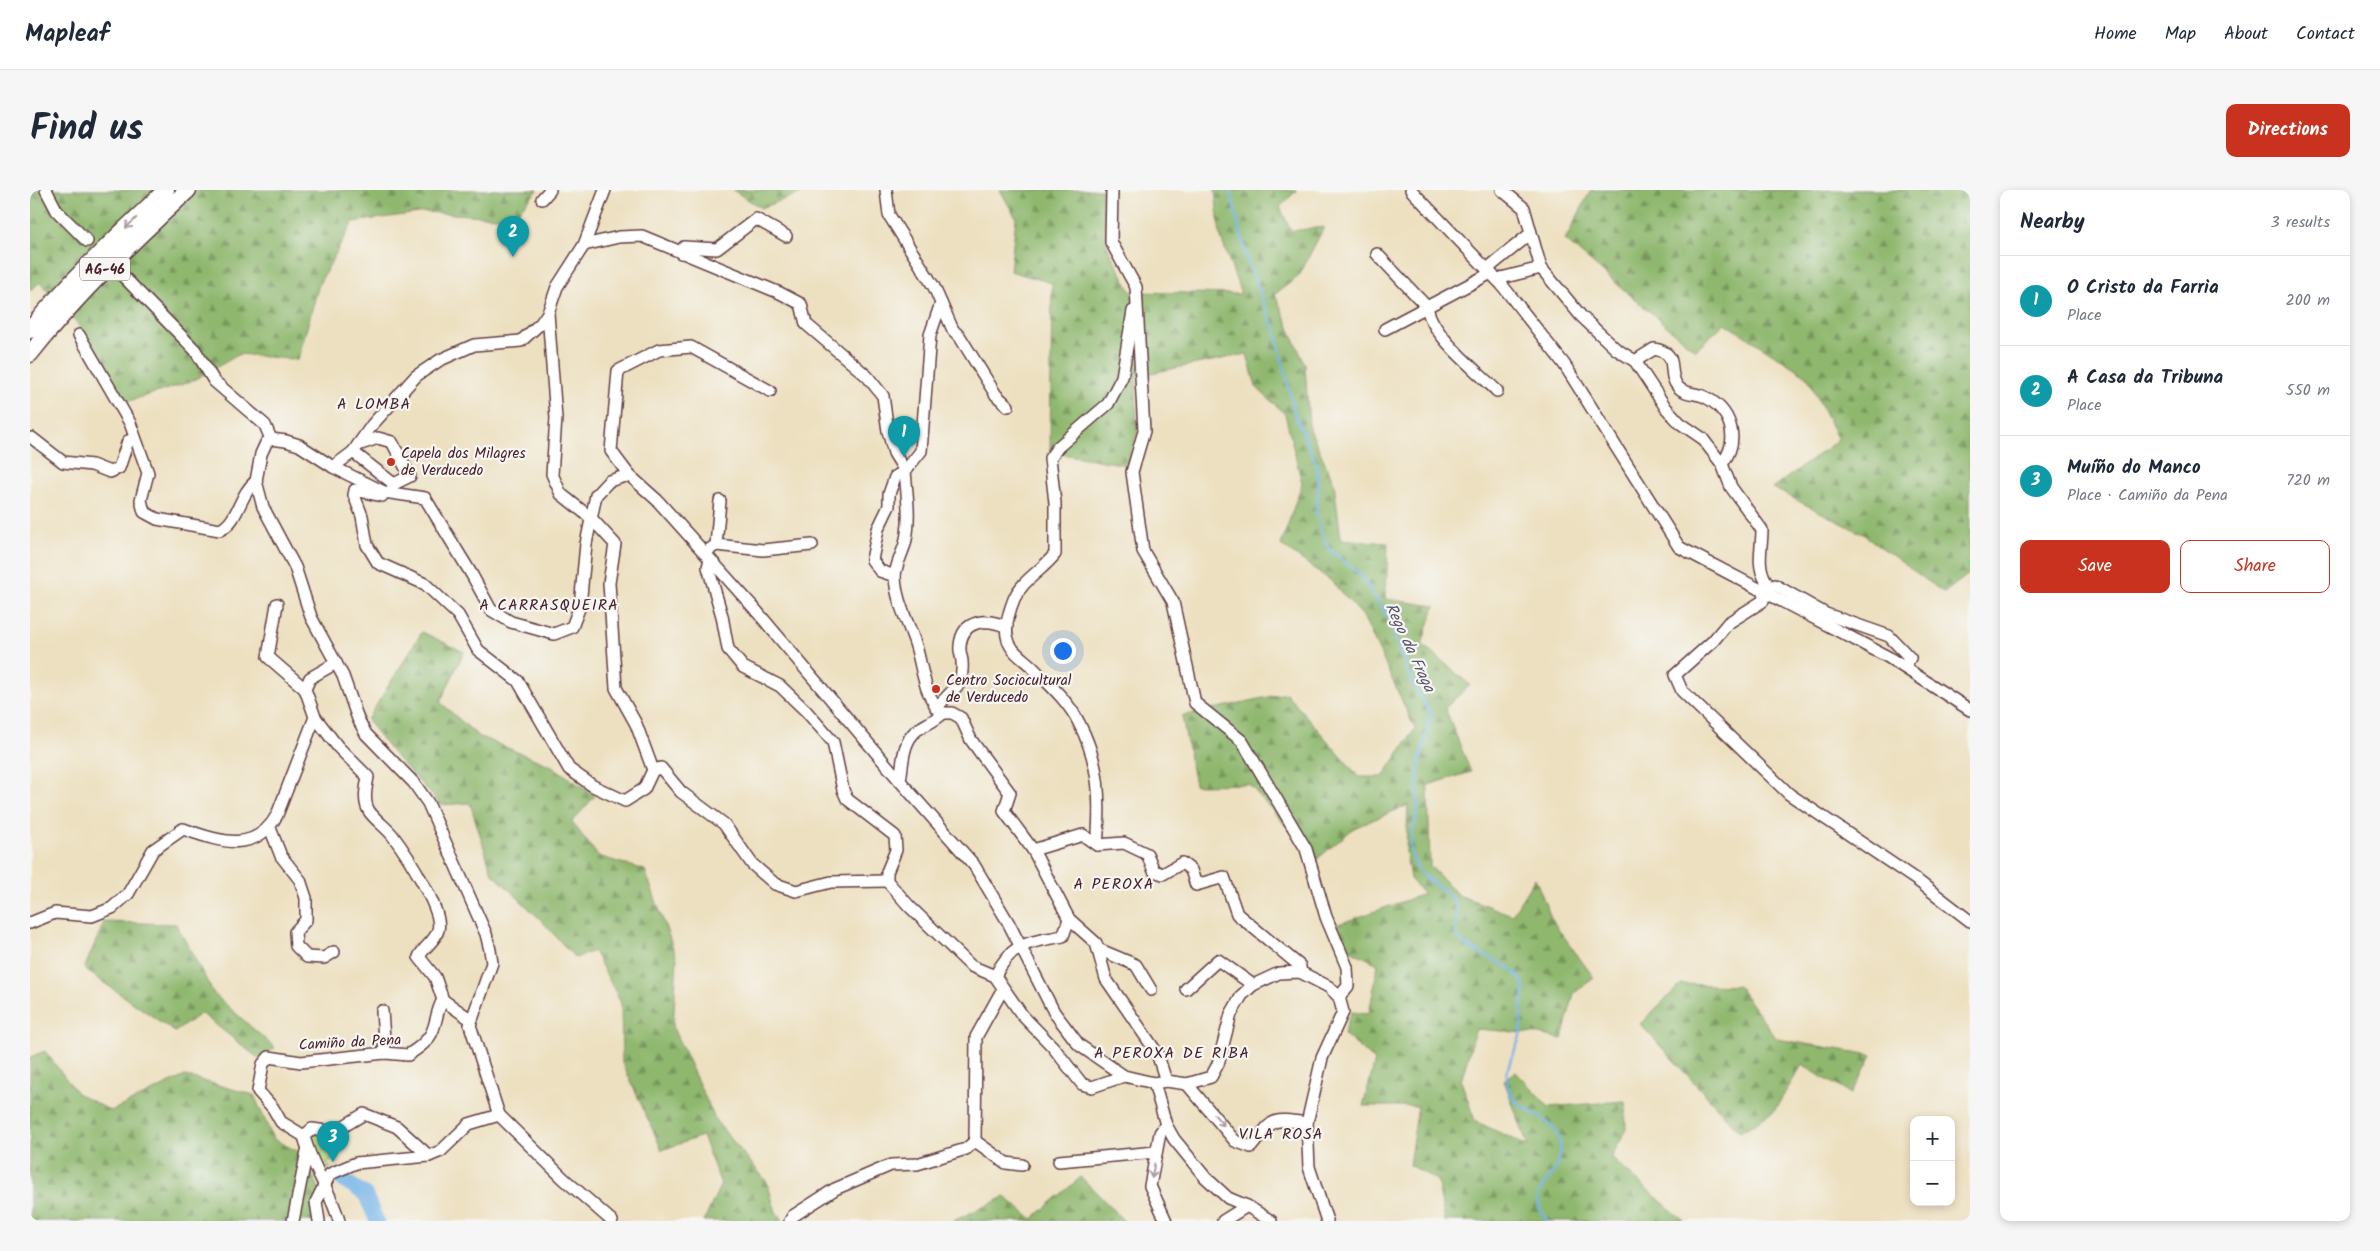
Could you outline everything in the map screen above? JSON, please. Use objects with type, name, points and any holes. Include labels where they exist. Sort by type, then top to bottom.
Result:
[{"type":"highway","name":"AG-46","points":[[30,330],[52,302],[166,190]]},
{"type":"highway","name":"AG-46","points":[[30,354],[60,316],[123,250],[188,190]]},
{"type":"street","points":[[46,190],[57,211],[87,241]]},
{"type":"street","points":[[333,467],[355,448],[372,425],[416,376],[440,360],[474,345],[521,341],[541,323],[548,313],[557,287],[584,245],[604,190]]},
{"type":"street","points":[[886,190],[888,215],[923,273],[934,287],[953,330],[960,337],[996,395],[1008,406]]},
{"type":"street","points":[[1112,190],[1111,242],[1136,287],[1144,431],[1132,472],[1143,551],[1173,602],[1194,703],[1242,741],[1306,849],[1326,917],[1348,967],[1348,986],[1338,997]]},
{"type":"street","points":[[1411,190],[1492,274],[1564,364],[1679,547],[1888,656],[1970,710]]},
{"type":"street","points":[[1502,190],[1524,208],[1541,268],[1581,316],[1616,349],[1635,362],[1666,408],[1680,423],[1702,438],[1722,464],[1731,487],[1762,530],[1760,561],[1762,574],[1766,581],[1763,601],[1728,623],[1713,641],[1675,675],[1682,691],[1789,794],[1918,882],[1970,921]]},
{"type":"street","points":[[681,254],[684,247],[718,249],[756,219],[786,236]]},
{"type":"street","points":[[1492,274],[1530,234]]},
{"type":"street","points":[[584,245],[619,237],[642,236],[681,254],[780,293],[801,304],[806,324],[867,376],[883,396],[888,431],[894,453],[905,471],[909,507],[906,533],[895,576],[904,620],[915,642],[926,687],[940,710],[961,718],[972,740],[1010,793],[1004,811],[1033,850],[1069,918],[1096,944],[1106,979],[1157,1053],[1166,1125],[1174,1139],[1205,1177],[1228,1198],[1247,1206],[1271,1221]]},
{"type":"street","points":[[1377,254],[1426,307],[1428,318],[1440,334],[1497,391]]},
{"type":"street","points":[[1385,330],[1492,274],[1541,268]]},
{"type":"street","points":[[119,272],[196,350],[214,381],[265,425],[271,439]]},
{"type":"street","points":[[1097,845],[1100,794],[1097,768],[1090,745],[1078,721],[1059,696],[1032,667],[1012,650],[1006,635],[1015,597],[1028,580],[1055,554],[1055,503],[1050,458],[1058,447],[1108,404],[1122,377],[1136,287]]},
{"type":"street","points":[[895,576],[880,571],[872,560],[878,529],[889,506],[889,494],[895,477],[905,471],[921,451],[930,335],[941,303]]},
{"type":"street","points":[[384,492],[382,496],[355,490],[354,495],[362,516],[367,545],[378,563],[425,584],[458,615],[478,650],[518,681],[569,769],[593,786],[624,801],[644,789],[653,770],[636,724],[616,688],[608,583],[615,544],[591,518],[560,494],[552,474],[556,418],[548,313]]},
{"type":"street","points":[[79,335],[130,423],[148,473],[141,500],[144,512],[157,519],[220,530],[229,526],[250,486],[256,481]]},
{"type":"street","points":[[770,391],[691,347],[659,350],[618,371],[611,451],[629,475],[657,500],[754,608],[900,781],[974,865],[1020,945],[1054,1012],[1079,1045],[1124,1076],[1187,1084],[1211,1077],[1218,1064],[1231,1014],[1242,995],[1253,985],[1279,973],[1300,972],[1329,987],[1338,997],[1343,1012],[1322,1058],[1307,1123],[1308,1167],[1327,1221]]},
{"type":"street","points":[[1635,362],[1654,348],[1664,350],[1670,357],[1676,385],[1683,391],[1694,393],[1719,406],[1730,425],[1733,443],[1722,464]]},
{"type":"street","points":[[32,438],[63,462],[92,465],[110,472],[119,468],[128,441],[135,439]]},
{"type":"street","points":[[378,438],[392,442],[410,476],[394,484],[355,448],[378,438]]},
{"type":"street","points":[[612,1221],[564,1179],[499,1116],[484,1064],[472,1036],[470,1020],[492,963],[486,934],[428,803],[414,784],[366,734],[358,719],[350,690],[311,617],[295,567],[263,507],[256,481],[261,454],[266,443],[271,439],[286,440],[299,445],[333,467],[384,492],[425,498],[472,574],[491,610],[511,622],[554,634],[572,627],[580,606],[586,544],[596,495],[609,481],[629,475]]},
{"type":"street","points":[[720,501],[716,544],[707,556],[728,648],[743,667],[780,686],[806,710],[833,742],[843,790],[847,799],[895,836],[896,850],[887,872],[887,880],[909,906],[971,966],[995,976],[1022,1015],[1052,1047],[1082,1084],[1092,1087],[1124,1076]]},
{"type":"street","points":[[716,544],[763,550],[812,545]]},
{"type":"street","points":[[1765,592],[1775,585],[1826,614],[1888,636],[1910,658],[1904,667]]},
{"type":"street","points":[[277,604],[268,657],[305,689],[315,717],[338,747],[368,777],[365,793],[368,810],[393,837],[428,892],[440,920],[439,929],[434,941],[423,948],[419,957],[435,977],[443,1000],[470,1020]]},
{"type":"street","points":[[900,781],[906,742],[917,730],[935,721],[940,710],[961,682],[962,662],[959,648],[962,635],[969,626],[982,620],[996,622],[1007,627]]},
{"type":"street","points":[[305,689],[310,678],[336,663]]},
{"type":"street","points":[[30,923],[55,913],[92,916],[112,908],[128,894],[153,850],[183,829],[215,840],[241,842],[270,828],[278,815],[315,717]]},
{"type":"street","points":[[653,770],[661,768],[681,792],[724,824],[752,864],[775,884],[796,891],[831,882],[887,880]]},
{"type":"street","points":[[270,828],[281,856],[300,880],[306,898],[306,920],[295,932],[296,946],[307,957],[324,958],[334,952]]},
{"type":"street","points":[[1033,850],[1083,836],[1097,845],[1124,844],[1147,854],[1154,871],[1163,874],[1182,863],[1191,870],[1196,884],[1224,877],[1237,914],[1300,966],[1300,972]]},
{"type":"street","points":[[995,976],[1004,959],[1020,945],[1063,936],[1069,918]]},
{"type":"street","points":[[1098,950],[1136,965],[1151,990]]},
{"type":"street","points":[[1186,989],[1218,960],[1253,985]]},
{"type":"street","points":[[976,1141],[976,1037],[1004,990]]},
{"type":"street","name":"Camiño da Pena","points":[[304,1136],[281,1122],[258,1091],[263,1064],[269,1057],[301,1062],[385,1053],[408,1055],[423,1044],[432,1033],[438,1009],[443,1000]]},
{"type":"street","points":[[382,1011],[385,1053]]},
{"type":"street","points":[[1187,1084],[1235,1141],[1251,1147],[1271,1122],[1280,1120],[1307,1123]]},
{"type":"street","points":[[339,1221],[334,1202],[324,1186],[308,1151],[304,1136],[312,1129],[334,1132],[364,1114],[397,1127],[429,1156]]},
{"type":"street","points":[[319,1221],[316,1202],[330,1174],[356,1163],[429,1156],[441,1151],[469,1124],[499,1116]]},
{"type":"street","points":[[1166,1125],[1160,1133],[1150,1186],[1166,1221]]},
{"type":"street","points":[[976,1141],[1006,1163],[1022,1166]]},
{"type":"street","points":[[790,1221],[793,1216],[835,1189],[891,1165],[917,1164],[966,1149],[976,1141]]},
{"type":"street","points":[[293,1221],[308,1151]]},
{"type":"street","points":[[1059,1161],[1156,1152]]},
{"type":"street","points":[[1223,1221],[1247,1206]]},
{"type":"green space","points":[[30,190],[538,190],[512,218],[426,212],[353,222],[319,284],[298,360],[240,354],[190,382],[126,402],[76,322],[40,282],[30,291]]},
{"type":"green space","points":[[733,190],[809,190],[761,208]]},
{"type":"green space","points":[[1000,190],[1106,190],[1106,244],[1131,292],[1241,294],[1220,235],[1215,190],[1297,190],[1280,207],[1291,231],[1324,227],[1299,276],[1275,294],[1305,365],[1309,427],[1334,483],[1341,539],[1388,543],[1386,599],[1435,606],[1422,644],[1470,685],[1445,708],[1471,772],[1428,785],[1430,866],[1458,895],[1512,915],[1535,878],[1552,920],[1594,978],[1574,993],[1562,1039],[1538,1034],[1476,1029],[1461,1081],[1475,1121],[1528,1146],[1504,1080],[1516,1072],[1549,1107],[1625,1101],[1626,1130],[1611,1158],[1684,1221],[1445,1221],[1437,1180],[1409,1165],[1418,1106],[1363,1106],[1375,1061],[1344,1034],[1351,1012],[1369,1014],[1378,964],[1342,946],[1336,925],[1424,894],[1410,879],[1406,852],[1408,805],[1354,828],[1316,860],[1249,784],[1195,785],[1182,716],[1286,693],[1359,777],[1383,777],[1415,729],[1363,616],[1330,580],[1281,545],[1302,483],[1285,414],[1256,387],[1247,354],[1136,376],[1137,433],[1127,465],[1050,452],[1052,283],[1010,271],[1016,218]]},
{"type":"green space","points":[[1591,190],[1970,190],[1970,573],[1944,593],[1863,534],[1773,488],[1838,440],[1807,376],[1725,323],[1695,350],[1565,240]]},
{"type":"green space","points":[[422,632],[464,652],[440,702],[478,736],[552,766],[595,796],[572,822],[598,856],[645,870],[677,959],[673,1028],[716,1121],[767,1182],[776,1212],[784,1221],[704,1221],[721,1184],[702,1136],[662,1150],[622,1062],[621,1003],[594,951],[575,958],[541,920],[492,873],[470,803],[441,805],[391,751],[367,720]]},
{"type":"green space","points":[[104,922],[176,924],[214,994],[275,1048],[258,1058],[201,1013],[175,1032],[84,969]]},
{"type":"green space","points":[[1681,984],[1738,986],[1777,1039],[1872,1055],[1851,1094],[1802,1065],[1774,1111],[1740,1132],[1640,1024]]},
{"type":"green space","points":[[45,1051],[77,1093],[111,1111],[185,1076],[254,1095],[273,1139],[301,1153],[318,1186],[318,1221],[30,1221],[30,1057]]},
{"type":"green space","points":[[312,1133],[326,1134],[334,1157],[327,1163],[331,1168],[320,1171],[308,1144]]},
{"type":"green space","points":[[1081,1177],[1124,1221],[953,1221],[1005,1197],[1032,1219]]},
{"type":"waterway","name":"Rego da Fraga","points":[[1230,190],[1247,260],[1276,333],[1295,415],[1317,465],[1318,490],[1316,510],[1322,535],[1330,550],[1360,574],[1389,619],[1413,684],[1431,714],[1418,775],[1418,803],[1411,842],[1413,858],[1420,872],[1453,900],[1457,910],[1455,928],[1461,941],[1468,947],[1505,965],[1520,978],[1524,987],[1521,1006],[1521,1032],[1508,1067],[1507,1082],[1514,1099],[1521,1106],[1548,1123],[1560,1141],[1558,1164],[1539,1193],[1540,1210],[1547,1221]]},
{"type":"waterway","points":[[337,1176],[365,1194],[377,1221]]},
{"type":"place","name":"A Casa da Tribuna","points":[[513,257]]},
{"type":"place","name":"O Cristo da Farria","points":[[904,457]]},
{"type":"place","name":"Capela dos Milagres de Verducedo","points":[[391,462]]},
{"type":"place","name":"Centro Sociocultural de Verducedo","points":[[936,689]]},
{"type":"place","name":"Muíño do Manco","points":[[333,1162]]},
{"type":"district","name":"A LOMBA","points":[[374,403]]},
{"type":"district","name":"A CARRASQUEIRA","points":[[549,604]]},
{"type":"district","name":"A PEROXA","points":[[1114,883]]},
{"type":"district","name":"A PEROXA DE RIBA","points":[[1172,1052]]},
{"type":"district","name":"VILA ROSA","points":[[1281,1133]]}]
